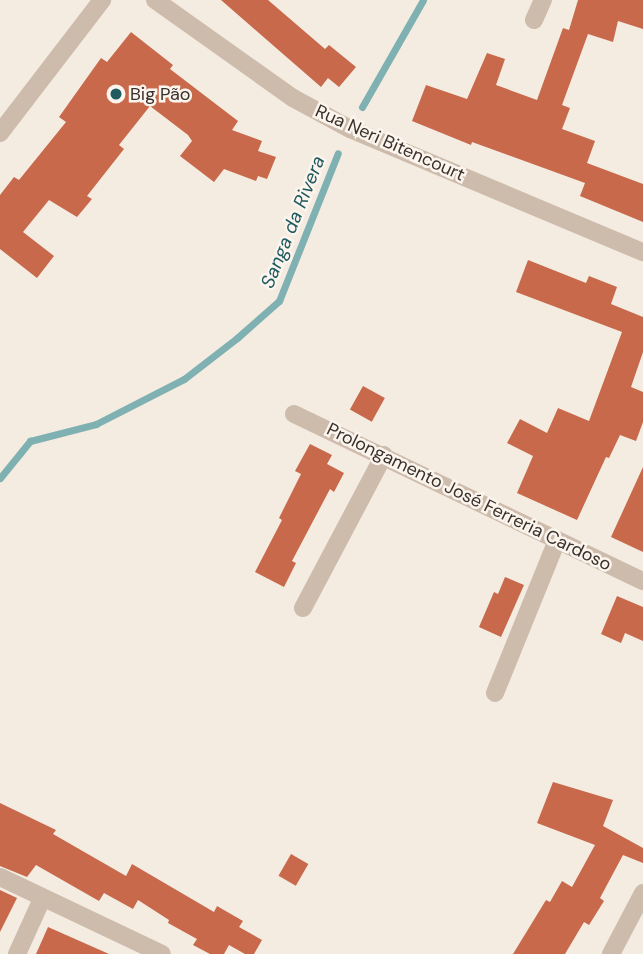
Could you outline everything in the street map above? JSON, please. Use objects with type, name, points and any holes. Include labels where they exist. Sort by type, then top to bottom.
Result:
[{"type":"street","points":[[0,133],[102,0]]},
{"type":"street","name":"Rua Neri Bitencourt","points":[[155,0],[293,98],[350,129],[643,252]]},
{"type":"street","points":[[534,20],[543,0]]},
{"type":"street","name":"Prolongamento José Ferreria Cardoso","points":[[295,414],[384,454],[643,580]]},
{"type":"street","points":[[303,608],[384,454]]},
{"type":"street","points":[[495,693],[557,540]]},
{"type":"street","points":[[0,877],[41,899],[162,954]]},
{"type":"street","points":[[611,954],[643,893]]},
{"type":"street","points":[[17,954],[41,899]]},
{"type":"building","points":[[221,0],[268,0],[325,49],[329,45],[356,67],[339,87],[328,78],[321,87]]},
{"type":"building","points":[[578,0],[643,0],[643,29],[618,21],[613,42],[588,34],[562,105],[570,108],[562,129],[595,141],[587,163],[643,184],[643,222],[580,196],[585,183],[472,142],[471,145],[412,121],[426,85],[467,99],[487,53],[505,59],[496,85],[537,100],[563,28],[569,30]]},
{"type":"building","points":[[131,32],[173,65],[170,69],[238,121],[232,130],[262,141],[258,151],[276,157],[267,179],[258,176],[256,181],[224,169],[214,182],[180,156],[192,141],[188,135],[150,106],[119,145],[124,149],[87,196],[92,199],[77,217],[49,200],[23,232],[54,256],[37,278],[0,249],[0,195],[14,177],[19,180],[66,122],[59,117],[101,58],[107,62]]},
{"type":"building","points":[[528,260],[586,283],[589,276],[617,287],[611,304],[643,317],[643,352],[631,387],[643,392],[643,422],[636,441],[620,435],[609,458],[606,457],[577,520],[517,493],[533,456],[507,443],[520,419],[547,433],[558,408],[589,421],[622,332],[516,292]]},
{"type":"building","points":[[363,386],[385,398],[372,422],[350,410]]},
{"type":"building","points":[[310,444],[332,455],[327,464],[344,473],[334,492],[330,489],[292,561],[296,563],[284,587],[255,572],[282,520],[279,518],[301,474],[295,471]]},
{"type":"building","points":[[643,467],[643,552],[611,537]]},
{"type":"building","points":[[505,577],[524,585],[501,637],[479,627],[494,592],[498,594]]},
{"type":"building","points":[[617,596],[643,607],[643,641],[625,633],[621,643],[601,634]]},
{"type":"building","points":[[553,782],[613,800],[603,826],[643,848],[643,863],[623,855],[600,898],[604,901],[589,925],[584,922],[565,954],[513,954],[546,900],[550,902],[562,881],[572,887],[595,845],[537,823]]},
{"type":"building","points":[[0,803],[56,830],[53,834],[126,876],[132,864],[214,912],[217,906],[243,921],[239,927],[262,940],[254,954],[245,954],[229,945],[224,954],[210,954],[193,945],[197,939],[168,923],[169,920],[138,900],[133,909],[104,893],[99,901],[36,865],[27,877],[0,866]]},
{"type":"building","points":[[291,854],[308,864],[296,886],[278,876]]},
{"type":"building","points":[[0,890],[17,898],[0,932]]},
{"type":"building","points":[[48,927],[109,954],[36,954]]},
{"type":"waterway","name":"Sanga da Rivera","points":[[362,107],[423,0]]},
{"type":"waterway","name":"Sanga da Rivera","points":[[0,478],[30,441],[96,424],[184,379],[279,301],[338,153]]},
{"type":"place","name":"Big Pão","points":[[116,94]]}]
